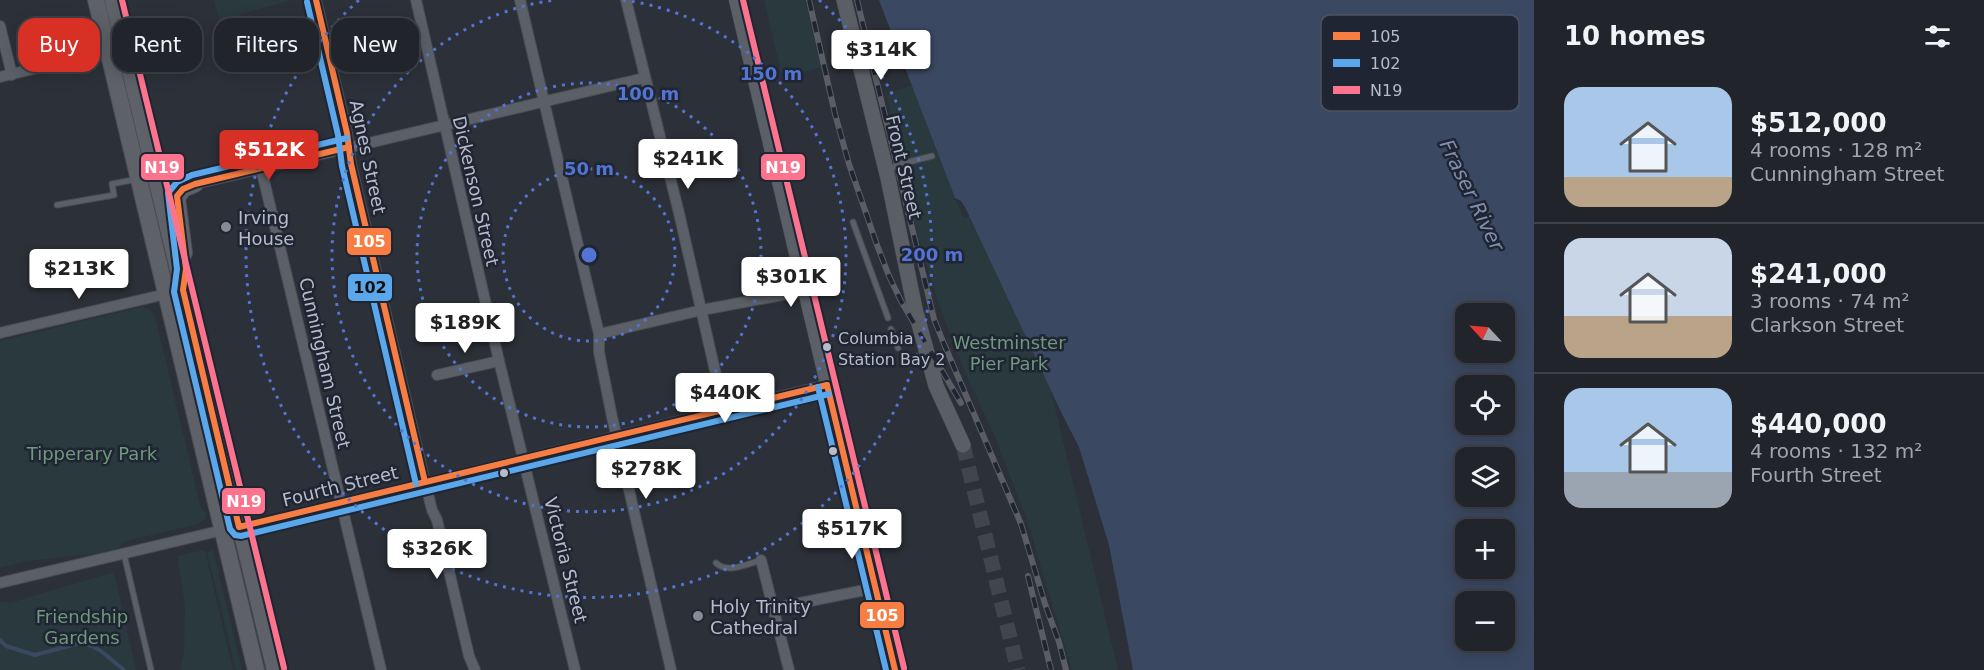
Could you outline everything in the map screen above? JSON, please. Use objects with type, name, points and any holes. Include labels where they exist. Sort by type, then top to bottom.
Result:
[{"type":"main road","points":[[96,0],[166,294],[231,529],[275,670]]},
{"type":"main road","points":[[113,0],[183,290],[231,529],[256,670]]},
{"type":"main road","name":"Front Street","points":[[844,0],[886,170],[915,319],[936,386],[963,445]]},
{"type":"main road","points":[[183,290],[186,269],[177,198],[183,189],[195,184]]},
{"type":"street","name":"Agnes Street","points":[[316,0],[351,164],[425,482],[437,520],[475,670]]},
{"type":"street","name":"Dickenson Street","points":[[416,0],[523,459]]},
{"type":"street","points":[[520,0],[599,334],[599,352],[616,436],[671,670]]},
{"type":"street","points":[[626,0],[702,310],[724,410]]},
{"type":"street","points":[[735,2],[895,670]]},
{"type":"street","points":[[0,26],[12,75]]},
{"type":"street","points":[[0,77],[108,51]]},
{"type":"street","points":[[195,184],[644,78]]},
{"type":"street","name":"Cunningham Street","points":[[261,168],[381,670]]},
{"type":"street","points":[[599,334],[702,310],[804,291]]},
{"type":"street","points":[[0,333],[166,294]]},
{"type":"street","points":[[438,375],[499,361]]},
{"type":"street","name":"Fourth Street","points":[[0,584],[827,385]]},
{"type":"street","name":"Victoria Street","points":[[523,459],[575,670]]},
{"type":"street","points":[[762,560],[789,670]]},
{"type":"street","points":[[775,608],[875,588]]},
{"type":"lane","points":[[886,170],[932,156]]},
{"type":"lane","points":[[57,205],[114,195],[112,184],[138,178]]},
{"type":"lane","points":[[853,222],[888,318]]},
{"type":"lane","points":[[891,329],[897,338],[898,348]]},
{"type":"lane","points":[[124,554],[151,670]]},
{"type":"lane","points":[[716,563],[722,568],[731,568],[762,560]]},
{"type":"green space","points":[[214,0],[292,0],[241,14],[239,18],[218,18]]},
{"type":"green space","points":[[764,0],[805,0],[821,67],[783,80]]},
{"type":"green space","name":"Westminster Pier Park","points":[[912,85],[964,218],[1008,201],[1118,670],[1072,670],[1026,517],[939,305],[911,214],[886,94]]},
{"type":"green space","name":"Tipperary Park","points":[[141,307],[148,308],[155,316],[201,509],[206,512],[206,518],[198,524],[127,541],[113,551],[26,561],[0,568],[0,341]]},
{"type":"green space","points":[[213,550],[242,670],[236,670],[207,552]]},
{"type":"green space","points":[[205,551],[233,670],[180,670],[184,652],[185,606],[177,556]]},
{"type":"green space","name":"Friendship Gardens","points":[[114,572],[136,670],[0,670],[0,601],[10,603]]},
{"type":"water","name":"Fraser River","points":[[879,0],[1534,0],[1534,670],[1133,670],[1109,545],[1079,447],[965,207],[955,198]]},
{"type":"waterway","points":[[0,640],[6,646],[35,655],[80,643],[101,651],[124,670]]},
{"type":"tunnel","points":[[963,445],[1018,670]]},
{"type":"railway","points":[[809,0],[835,114],[849,164],[877,245],[901,301],[961,403]]},
{"type":"railway","points":[[857,0],[934,319],[1021,524],[1066,670]]},
{"type":"railway","points":[[1028,576],[1051,670]]},
{"type":"transit line","name":"N19","points":[[122,0],[284,668]]},
{"type":"transit line","name":"105","points":[[316,0],[347,133],[351,164],[425,482]]},
{"type":"transit line","name":"N19","points":[[743,0],[904,668]]},
{"type":"transit line","name":"102","points":[[307,2],[338,135],[342,166],[416,484]]},
{"type":"transit line","name":"102","points":[[347,138],[192,175],[177,182],[168,193],[177,269],[174,292],[230,529],[235,535],[241,536],[829,394]]},
{"type":"transit line","name":"105","points":[[349,147],[195,184],[183,189],[177,196],[186,269],[183,290],[239,527],[827,385]]},
{"type":"transit line","name":"105","points":[[827,385],[895,670]]},
{"type":"transit line","name":"102","points":[[818,387],[886,670]]},
{"type":"place","name":"Irving House","points":[[226,227]]},
{"type":"place","name":"Columbia Station Bay 2","points":[[827,347]]},
{"type":"place","name":"Holy Trinity Cathedral","points":[[698,616]]}]
